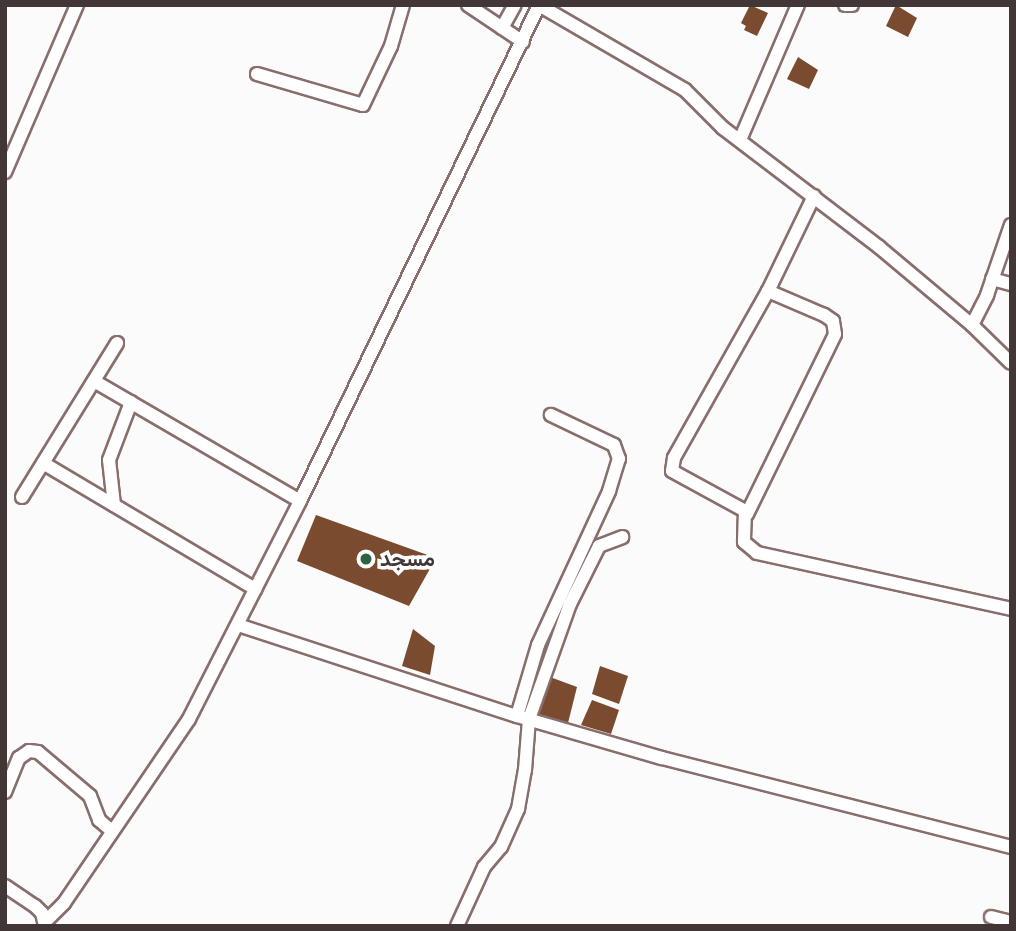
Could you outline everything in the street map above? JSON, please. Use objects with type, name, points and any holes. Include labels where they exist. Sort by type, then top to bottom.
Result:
[{"type":"street","points":[[5,172],[77,5]]},
{"type":"street","points":[[257,74],[363,104],[391,46],[403,5]]},
{"type":"street","points":[[468,5],[523,42]]},
{"type":"street","points":[[502,28],[514,5]]},
{"type":"street","points":[[5,886],[35,906],[45,924],[64,903],[111,830],[189,719],[300,501],[523,42],[538,5],[665,77],[972,325],[1011,363]]},
{"type":"street","points":[[740,140],[797,5]]},
{"type":"street","points":[[845,5],[852,5]]},
{"type":"street","points":[[747,514],[683,479],[672,471],[671,465],[768,291],[814,196]]},
{"type":"street","points":[[972,325],[1011,225]]},
{"type":"street","points":[[992,279],[1011,284]]},
{"type":"street","points":[[768,291],[824,315],[833,321],[835,334],[747,514],[744,542],[757,553],[1011,609]]},
{"type":"street","points":[[22,497],[117,344]]},
{"type":"street","points":[[94,381],[300,501]]},
{"type":"street","points":[[114,505],[109,460],[131,402]]},
{"type":"street","points":[[457,926],[484,867],[501,847],[518,809],[525,770],[523,717],[538,645],[609,491],[619,459],[614,445],[551,415]]},
{"type":"street","points":[[43,463],[256,589]]},
{"type":"street","points":[[523,717],[594,552],[604,541],[622,537]]},
{"type":"street","points":[[238,625],[523,717],[662,758],[1011,847]]},
{"type":"street","points":[[5,792],[19,758],[29,751],[38,752],[90,796],[99,820],[111,830]]},
{"type":"street","points":[[991,917],[1011,922]]},
{"type":"building","points":[[750,5],[768,13],[757,36],[744,30],[746,26],[741,23]]},
{"type":"building","points":[[896,5],[917,18],[908,37],[886,26]]},
{"type":"building","points":[[798,57],[818,70],[809,89],[787,79]]},
{"type":"building","name":"مسجد","points":[[316,515],[436,558],[409,606],[297,561]]},
{"type":"building","points":[[413,629],[435,646],[430,675],[402,666]]},
{"type":"building","points":[[600,666],[628,676],[619,704],[592,694]]},
{"type":"building","points":[[550,677],[577,687],[568,723],[535,717]]},
{"type":"building","points":[[592,700],[619,710],[611,734],[581,725]]},
{"type":"place","name":"مسجد","points":[[366,559]]}]
